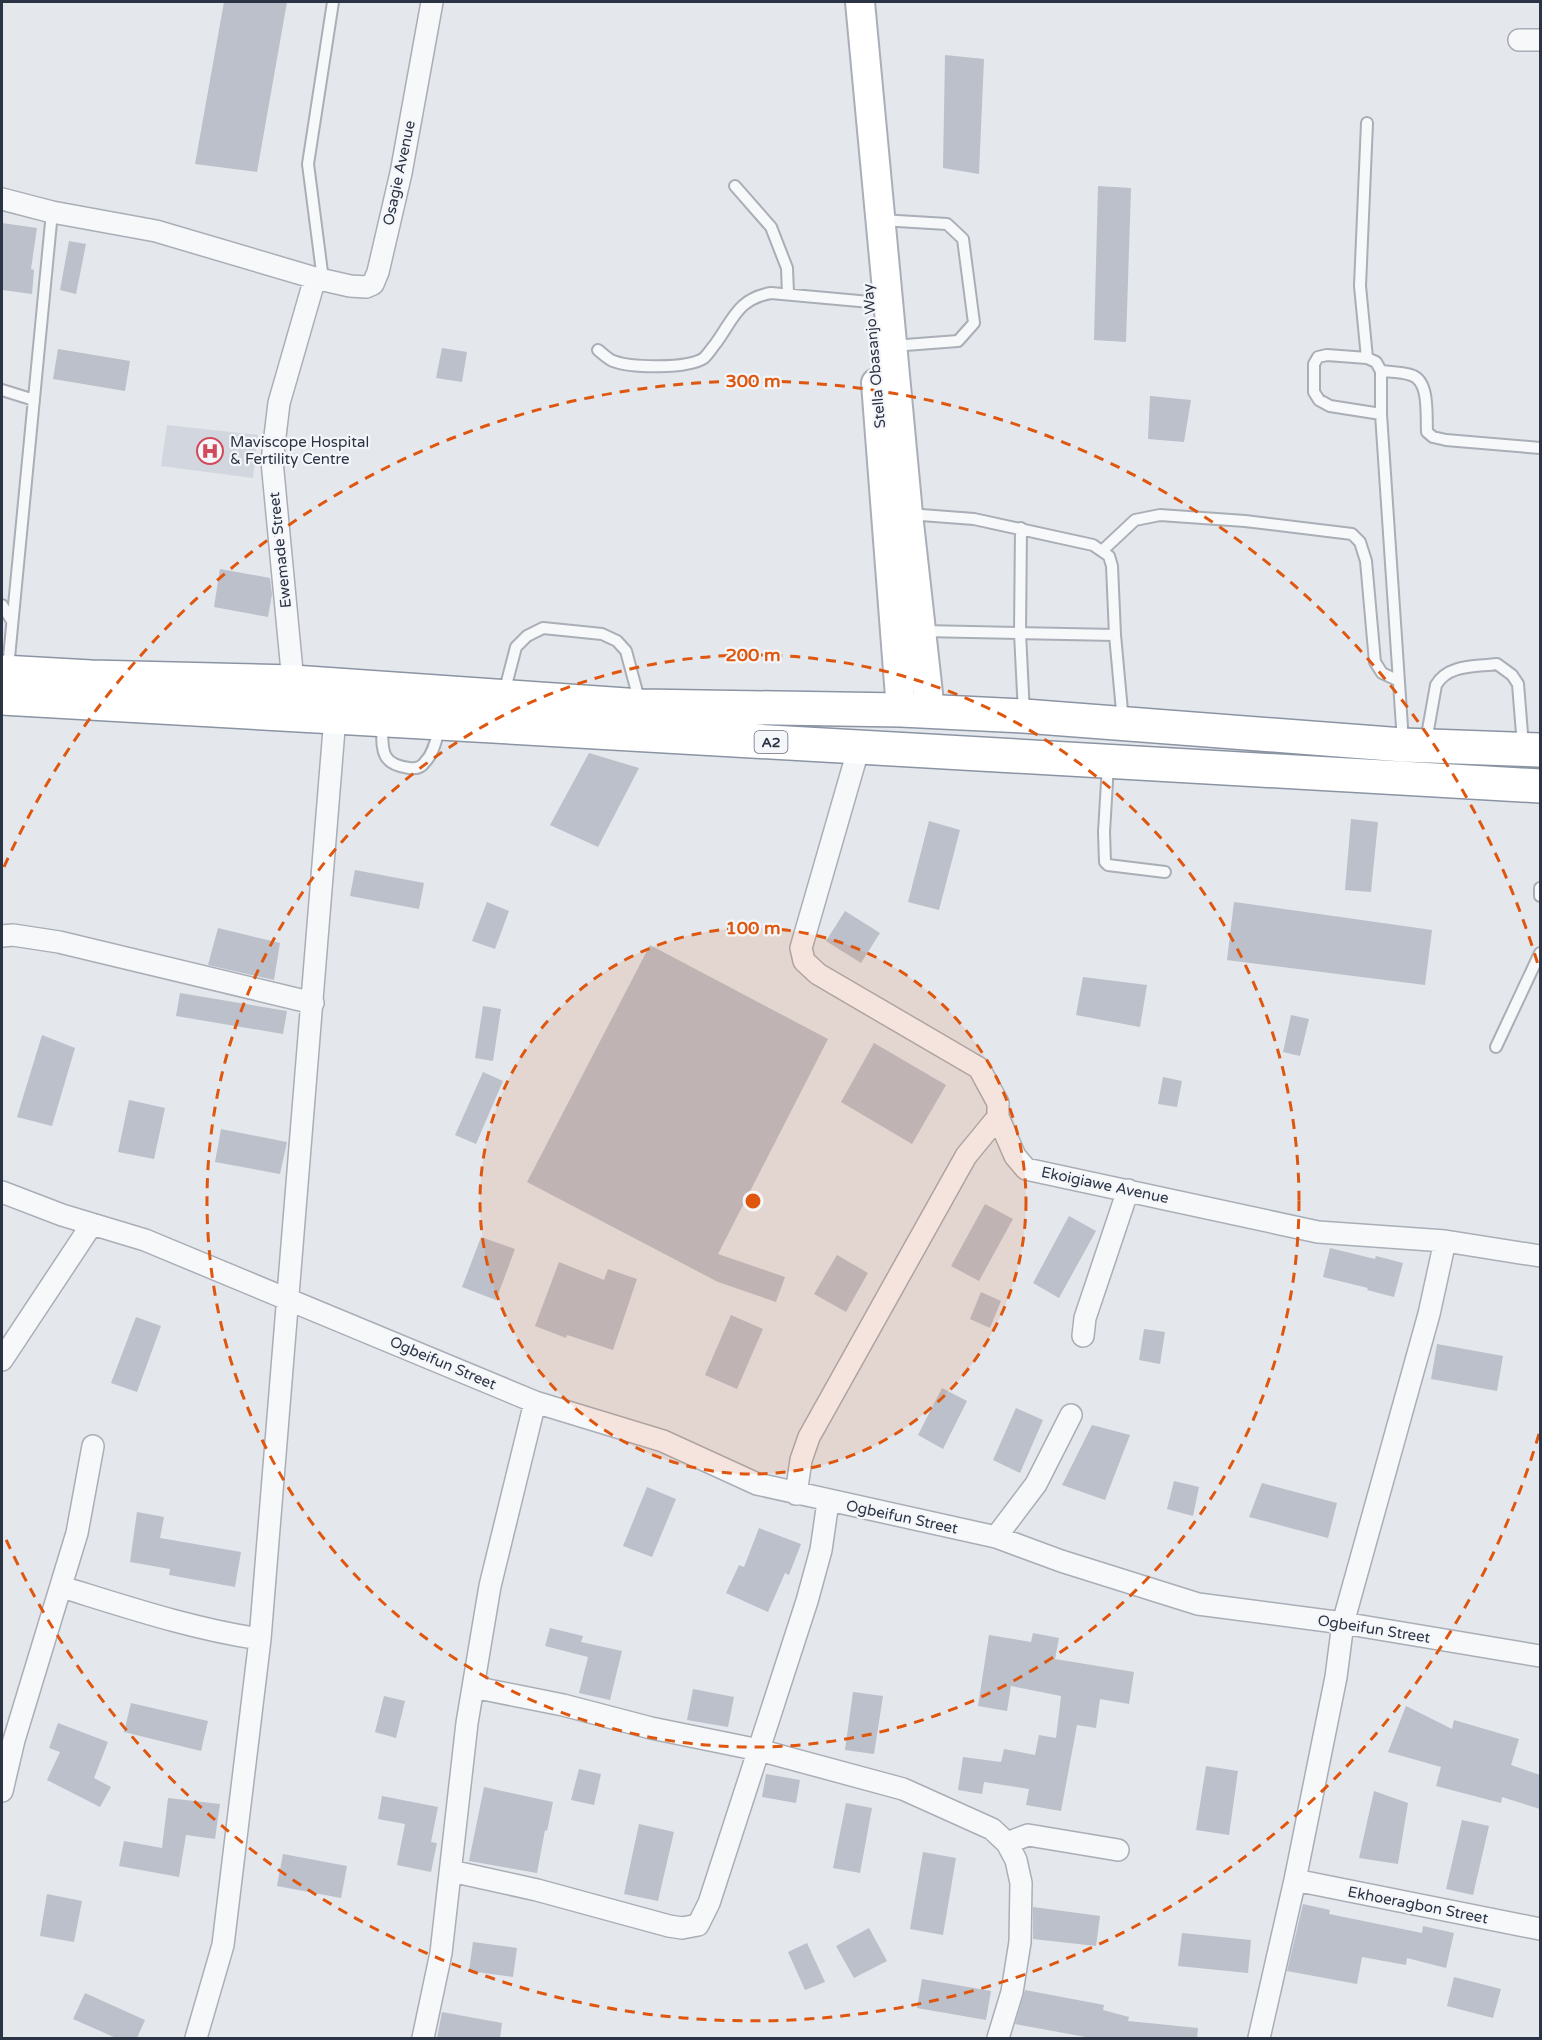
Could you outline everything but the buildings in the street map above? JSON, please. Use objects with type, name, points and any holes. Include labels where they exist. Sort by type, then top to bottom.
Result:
[{"type":"highway","name":"A2","points":[[3,680],[103,677],[293,682],[641,706],[916,711],[1024,716],[1414,745],[1532,750]]},
{"type":"highway","name":"A2","points":[[3,680],[335,717],[1540,786]]},
{"type":"street","name":"Osagie Avenue","points":[[319,279],[350,286],[366,286],[373,284],[378,272],[401,173],[432,2]]},
{"type":"street","name":"Stella Obasanjo Way","points":[[843,2],[850,102],[870,302],[916,711]]},
{"type":"street","points":[[860,2],[921,631],[916,711]]},
{"type":"street","points":[[1519,40],[1540,40]]},
{"type":"street","points":[[2,199],[52,212],[156,231],[319,279]]},
{"type":"street","name":"Ewemade Street","points":[[293,682],[272,461],[279,403],[319,279]]},
{"type":"street","points":[[196,2038],[223,1945],[260,1639],[335,717]]},
{"type":"street","name":"Ekoigiawe Avenue","points":[[859,747],[801,948],[804,961],[818,974],[979,1068],[998,1103],[998,1118],[1015,1156],[1026,1169],[1318,1232],[1445,1241],[1540,1256]]},
{"type":"street","points":[[2,936],[13,935],[59,942],[313,1003]]},
{"type":"street","points":[[796,1494],[801,1460],[809,1437],[966,1156],[998,1118]]},
{"type":"street","points":[[1083,1336],[1085,1318],[1128,1190]]},
{"type":"street","name":"Ogbeifun Street","points":[[2,1192],[62,1215],[144,1240],[535,1402],[663,1441],[757,1484],[828,1502],[996,1538],[1198,1604],[1343,1623],[1540,1656]]},
{"type":"street","points":[[2,1360],[92,1224]]},
{"type":"street","points":[[1259,2038],[1295,1880],[1336,1677],[1343,1623],[1429,1314],[1445,1241]]},
{"type":"street","points":[[423,2038],[441,1953],[466,1734],[490,1586],[535,1402]]},
{"type":"street","points":[[996,1538],[1036,1484],[1071,1414]]},
{"type":"street","points":[[2,1791],[14,1740],[77,1533],[93,1446]]},
{"type":"street","points":[[451,1871],[537,1890],[682,1929],[698,1925],[709,1903],[821,1551],[828,1502]]},
{"type":"street","points":[[62,1587],[220,1634],[260,1639]]},
{"type":"street","points":[[473,1687],[759,1750],[903,1789],[992,1829],[1007,1843],[1016,1860],[1021,1883],[1020,1942],[1012,1992],[998,2038]]},
{"type":"street","points":[[1007,1843],[1028,1835],[1118,1850]]},
{"type":"street","name":"Ekhoeragbon Street","points":[[1295,1880],[1540,1929]]},
{"type":"lane","points":[[319,279],[308,164],[333,2]]},
{"type":"lane","points":[[1367,123],[1360,286],[1367,358]]},
{"type":"lane","points":[[735,186],[771,227],[787,268],[788,294]]},
{"type":"lane","points":[[3,680],[12,621],[52,212]]},
{"type":"lane","points":[[880,220],[947,224],[963,239],[974,323],[958,341],[892,346]]},
{"type":"lane","points":[[598,350],[611,360],[625,364],[647,366],[692,363],[705,357],[745,302],[755,296],[771,293],[870,302]]},
{"type":"lane","points":[[1381,414],[1330,406],[1319,400],[1314,392],[1314,364],[1318,357],[1327,355],[1367,358],[1376,362],[1381,371],[1381,414],[1397,680],[1414,745]]},
{"type":"lane","points":[[1381,371],[1413,375],[1421,381],[1424,388],[1427,432],[1432,437],[1540,448]]},
{"type":"lane","points":[[2,390],[34,400]]},
{"type":"lane","points":[[908,514],[974,519],[1092,545],[1103,550],[1109,556],[1112,566],[1115,634],[1124,722]]},
{"type":"lane","points":[[1103,550],[1135,520],[1160,515],[1245,521],[1353,534],[1360,542],[1366,561],[1375,662],[1382,673],[1397,680]]},
{"type":"lane","points":[[1021,528],[1020,633],[1024,716]]},
{"type":"lane","points":[[2,604],[12,621]]},
{"type":"lane","points":[[503,697],[516,647],[527,636],[543,628],[602,634],[617,641],[626,651],[641,706]]},
{"type":"lane","points":[[921,631],[1115,634]]},
{"type":"lane","points":[[1414,745],[1436,685],[1441,678],[1453,670],[1497,664],[1512,675],[1518,684],[1532,750]]},
{"type":"lane","points":[[382,719],[383,752],[387,761],[415,769],[423,765],[431,756],[442,723]]},
{"type":"lane","points":[[1108,762],[1104,832],[1105,862],[1108,865],[1165,872]]},
{"type":"lane","points":[[1540,888],[1540,896]]},
{"type":"lane","points":[[1496,1047],[1540,953]]},
{"type":"shaded area","name":"Maviscope Hospital & Fertility Centre","points":[[167,425],[258,435],[253,478],[161,466]]},
{"type":"place","name":"Maviscope Hospital & Fertility Centre","points":[[210,451]]}]
